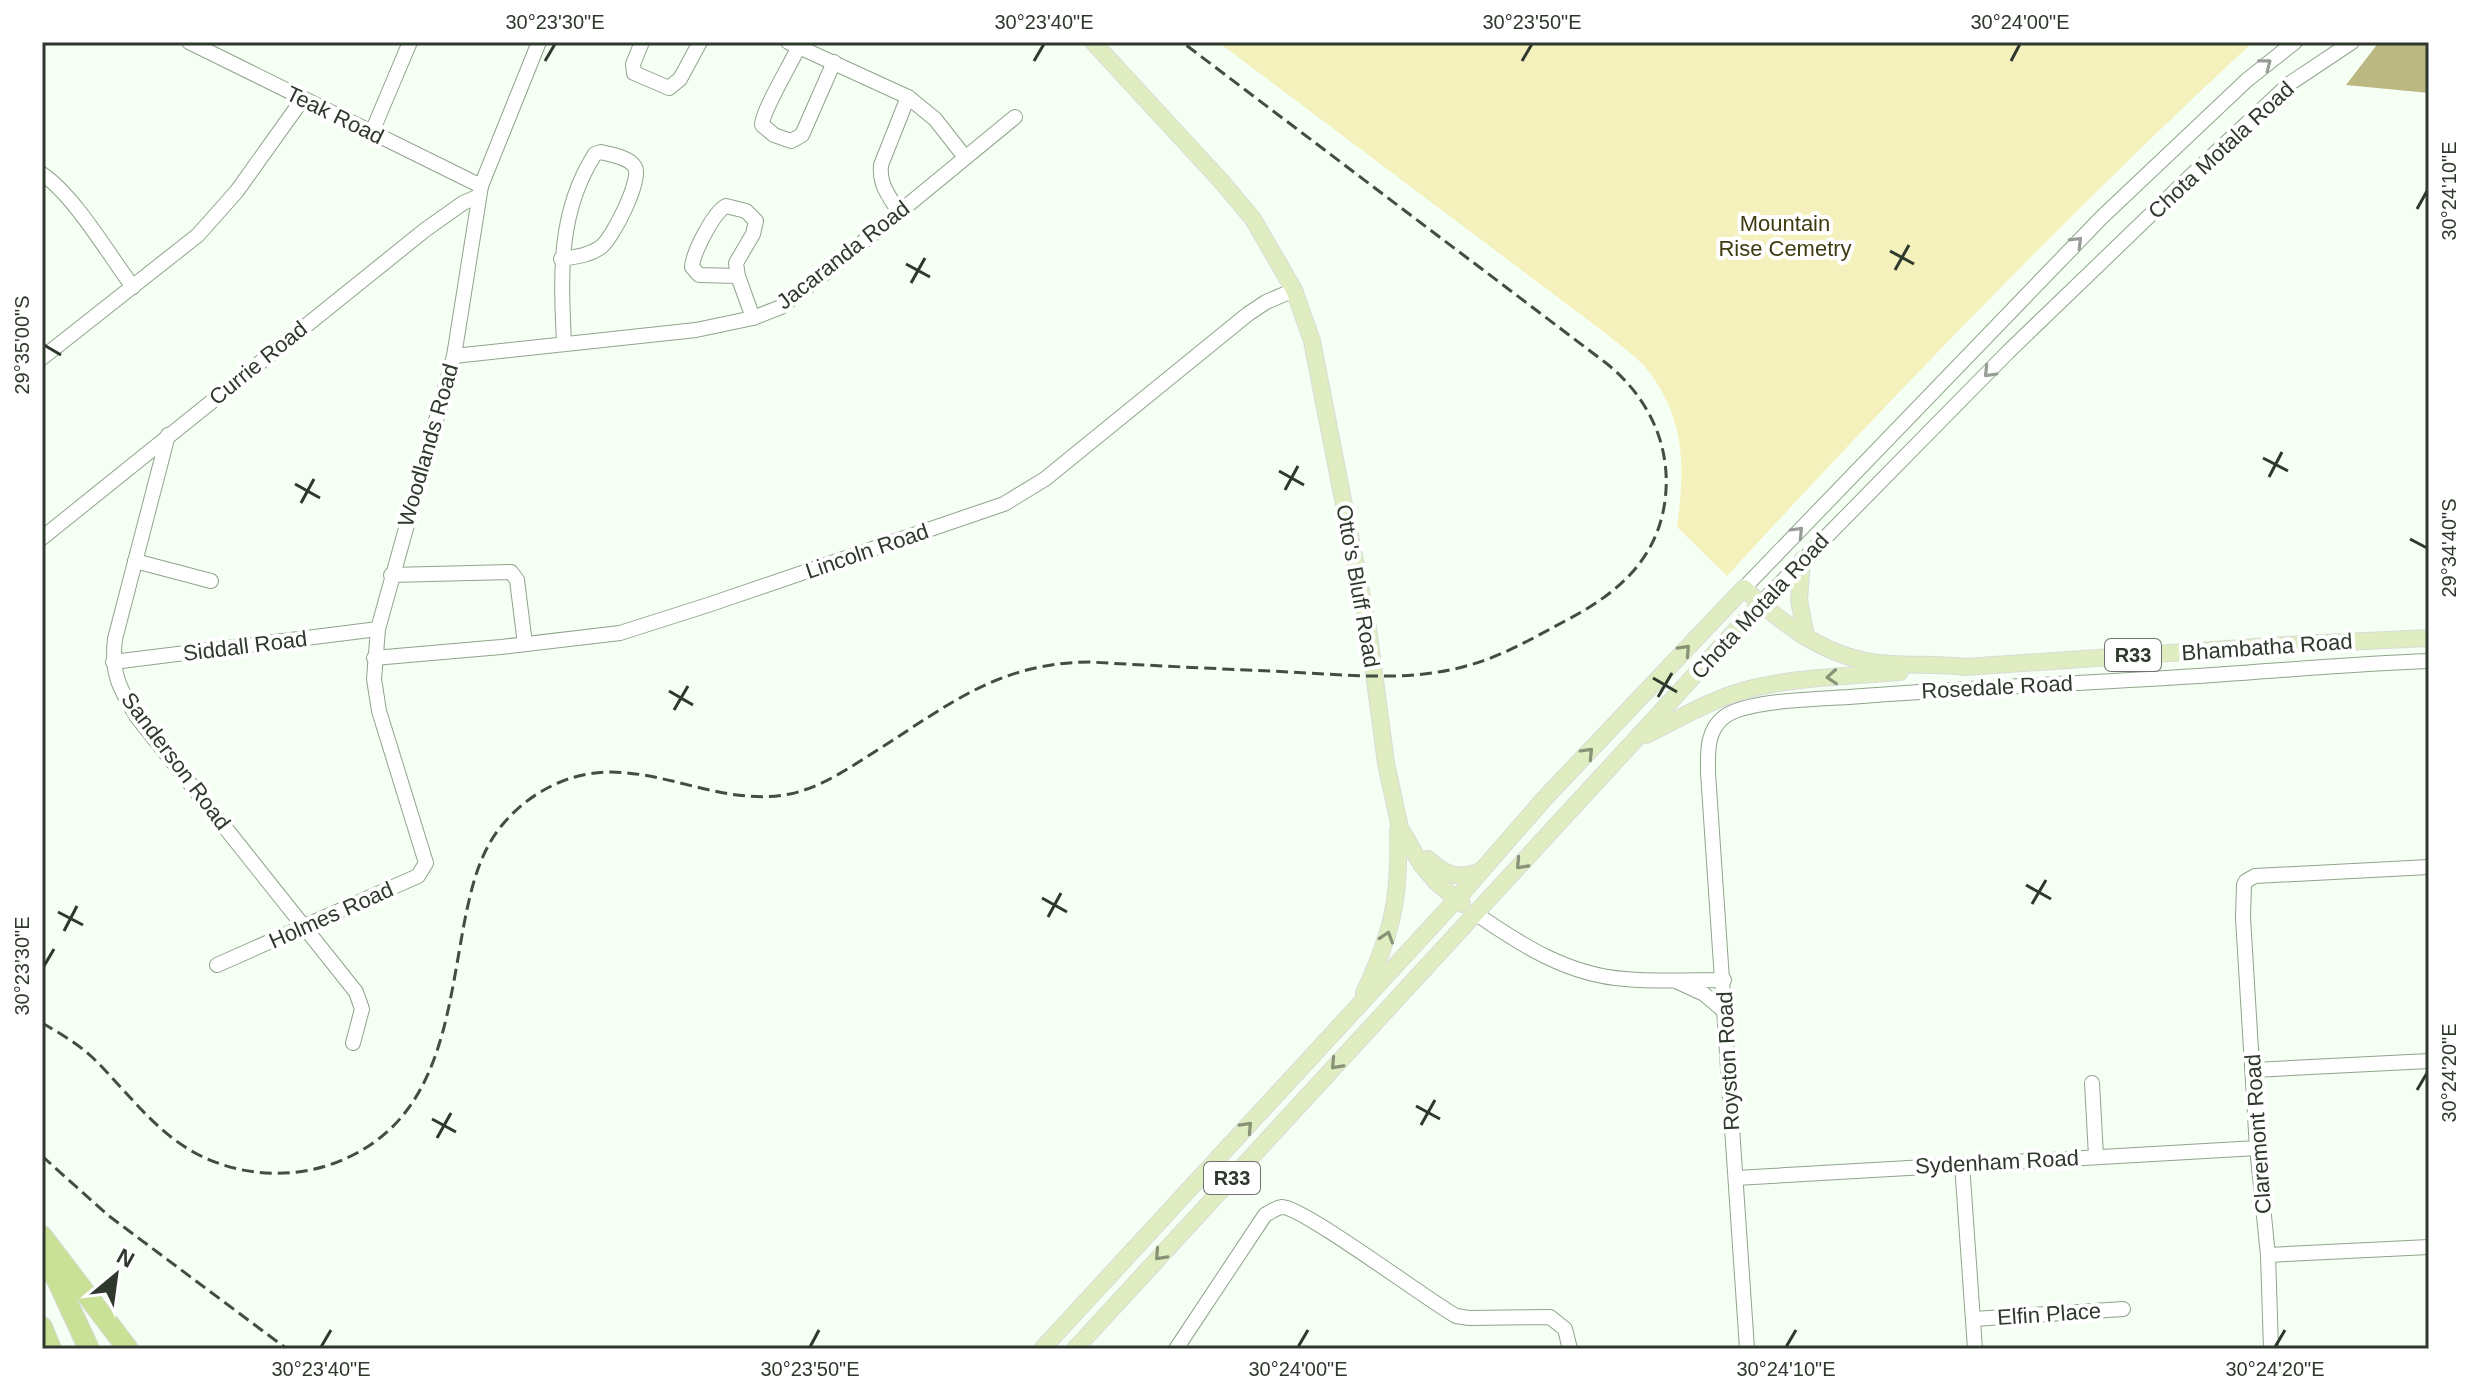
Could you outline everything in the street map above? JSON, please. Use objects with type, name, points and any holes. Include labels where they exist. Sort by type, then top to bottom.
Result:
[{"type":"highway","points":[[42,1236],[128,1349]]},
{"type":"highway","points":[[42,1257],[57,1280],[89,1349]]},
{"type":"highway","points":[[42,1327],[51,1349]]},
{"type":"main road","name":"Otto's Bluff Road","points":[[1093,42],[1246,210],[1270,245],[1294,290],[1312,341],[1368,628],[1386,763],[1398,824],[1421,864],[1456,900],[1475,913]]},
{"type":"main road","points":[[1802,560],[1799,600],[1806,637]]},
{"type":"main road","name":"Bhambatha Road","points":[[1744,588],[1760,604],[1806,637],[1826,648],[1865,661],[1965,667],[2429,638]]},
{"type":"main road","name":"Chota Motala Road","points":[[1042,1349],[1456,900],[1544,799],[1744,588]]},
{"type":"main road","name":"Chota Motala Road","points":[[1075,1349],[1760,604]]},
{"type":"main road","points":[[1636,740],[1700,708],[1750,689],[1808,679],[1965,667]]},
{"type":"main road","points":[[1398,824],[1440,870],[1460,877],[1479,872]]},
{"type":"main road","points":[[1356,1008],[1376,967],[1396,906],[1399,885],[1398,824]]},
{"type":"street","name":"Teak Road","points":[[189,42],[210,46],[302,100],[372,132],[480,191]]},
{"type":"street","points":[[372,132],[410,42]]},
{"type":"street","name":"Woodlands Road","points":[[424,851],[379,711],[374,679],[378,629],[454,356],[480,191],[539,42]]},
{"type":"street","points":[[642,42],[633,64],[634,73],[669,88],[680,79],[700,42]]},
{"type":"street","name":"Chota Motala Road","points":[[1744,588],[2102,217],[2247,80],[2295,42]]},
{"type":"street","name":"Chota Motala Road","points":[[1760,604],[2009,351],[2231,138],[2289,84],[2352,42]]},
{"type":"street","points":[[834,62],[802,135],[796,140],[785,140],[766,130],[762,119],[794,44],[821,48],[834,62],[908,97],[935,119],[964,156]]},
{"type":"street","points":[[899,212],[880,177],[881,165],[908,97]]},
{"type":"street","points":[[42,358],[198,235],[218,215],[302,100]]},
{"type":"street","name":"Jacaranda Road","points":[[454,356],[696,330],[753,318],[781,307],[1015,117]]},
{"type":"street","points":[[561,259],[595,250],[609,238],[637,177],[631,163],[601,152],[595,154],[568,213],[561,259],[564,343]]},
{"type":"street","points":[[42,174],[72,204],[133,287]]},
{"type":"street","name":"Currie Road","points":[[42,538],[425,230],[480,191]]},
{"type":"street","points":[[738,276],[699,275],[692,267],[712,222],[721,208],[726,206],[746,211],[756,221],[753,234],[736,263],[753,318]]},
{"type":"street","name":"Lincoln Road","points":[[374,658],[620,633],[1004,504],[1045,479],[1248,314],[1294,290]]},
{"type":"street","name":"Sanderson Road","points":[[168,435],[115,639],[113,662],[119,688],[137,717],[356,992],[362,1009],[353,1043]]},
{"type":"street","points":[[135,561],[211,581]]},
{"type":"street","points":[[391,575],[511,572],[517,580],[525,644]]},
{"type":"street","name":"Siddall Road","points":[[113,662],[378,629]]},
{"type":"street","name":"Rosedale Road","points":[[1708,773],[1710,738],[1724,717],[1737,710],[1780,702],[1977,687],[2429,661]]},
{"type":"street","name":"Royston Road","points":[[1708,773],[1747,1349]]},
{"type":"street","name":"Holmes Road","points":[[217,965],[418,876],[426,863],[424,851]]},
{"type":"street","name":"Claremont Road","points":[[2271,1349],[2268,1255],[2257,1148],[2243,918],[2244,885],[2255,876],[2429,867]]},
{"type":"street","name":"Otto's Bluff Road","points":[[1475,913],[1535,952],[1586,973],[1625,979],[1724,980]]},
{"type":"street","points":[[1695,980],[1722,956]]},
{"type":"street","points":[[1672,980],[1704,994],[1724,1011]]},
{"type":"street","points":[[2253,1070],[2429,1061]]},
{"type":"street","points":[[2092,1083],[2096,1156]]},
{"type":"street","name":"Sydenham Road","points":[[1736,1178],[2257,1148]]},
{"type":"street","points":[[1962,1164],[1975,1349]]},
{"type":"street","points":[[1176,1349],[1265,1215],[1281,1207],[1320,1227],[1456,1316],[1550,1317],[1565,1329],[1570,1349]]},
{"type":"street","points":[[2268,1255],[2429,1247]]},
{"type":"street","name":"Elfin Place","points":[[1974,1319],[2123,1309]]},
{"type":"green space","name":"Mountain Rise Cemetry","points":[[1218,42],[2253,42],[2117,171],[1985,304],[1727,576],[1677,527],[1681,484],[1680,444],[1669,406],[1642,363]]},
{"type":"shaded area","points":[[2379,42],[2429,42],[2429,93],[2346,85]]},
{"type":"railway","points":[[42,1023],[87,1053],[156,1124],[201,1156],[232,1167],[264,1173],[297,1172],[329,1165],[366,1148],[395,1124],[416,1097],[432,1065],[443,1030],[468,906],[483,857],[495,834],[515,811],[535,795],[558,783],[587,774],[616,772],[645,775],[731,794],[760,797],[790,794],[835,776],[976,689],[1028,670],[1090,662],[1356,676],[1423,674],[1466,666],[1504,652],[1583,611],[1615,589],[1641,562],[1659,527],[1664,507],[1666,486],[1662,446],[1635,392],[1606,363],[1182,42]]},
{"type":"railway","points":[[42,1156],[109,1216],[287,1349]]}]
